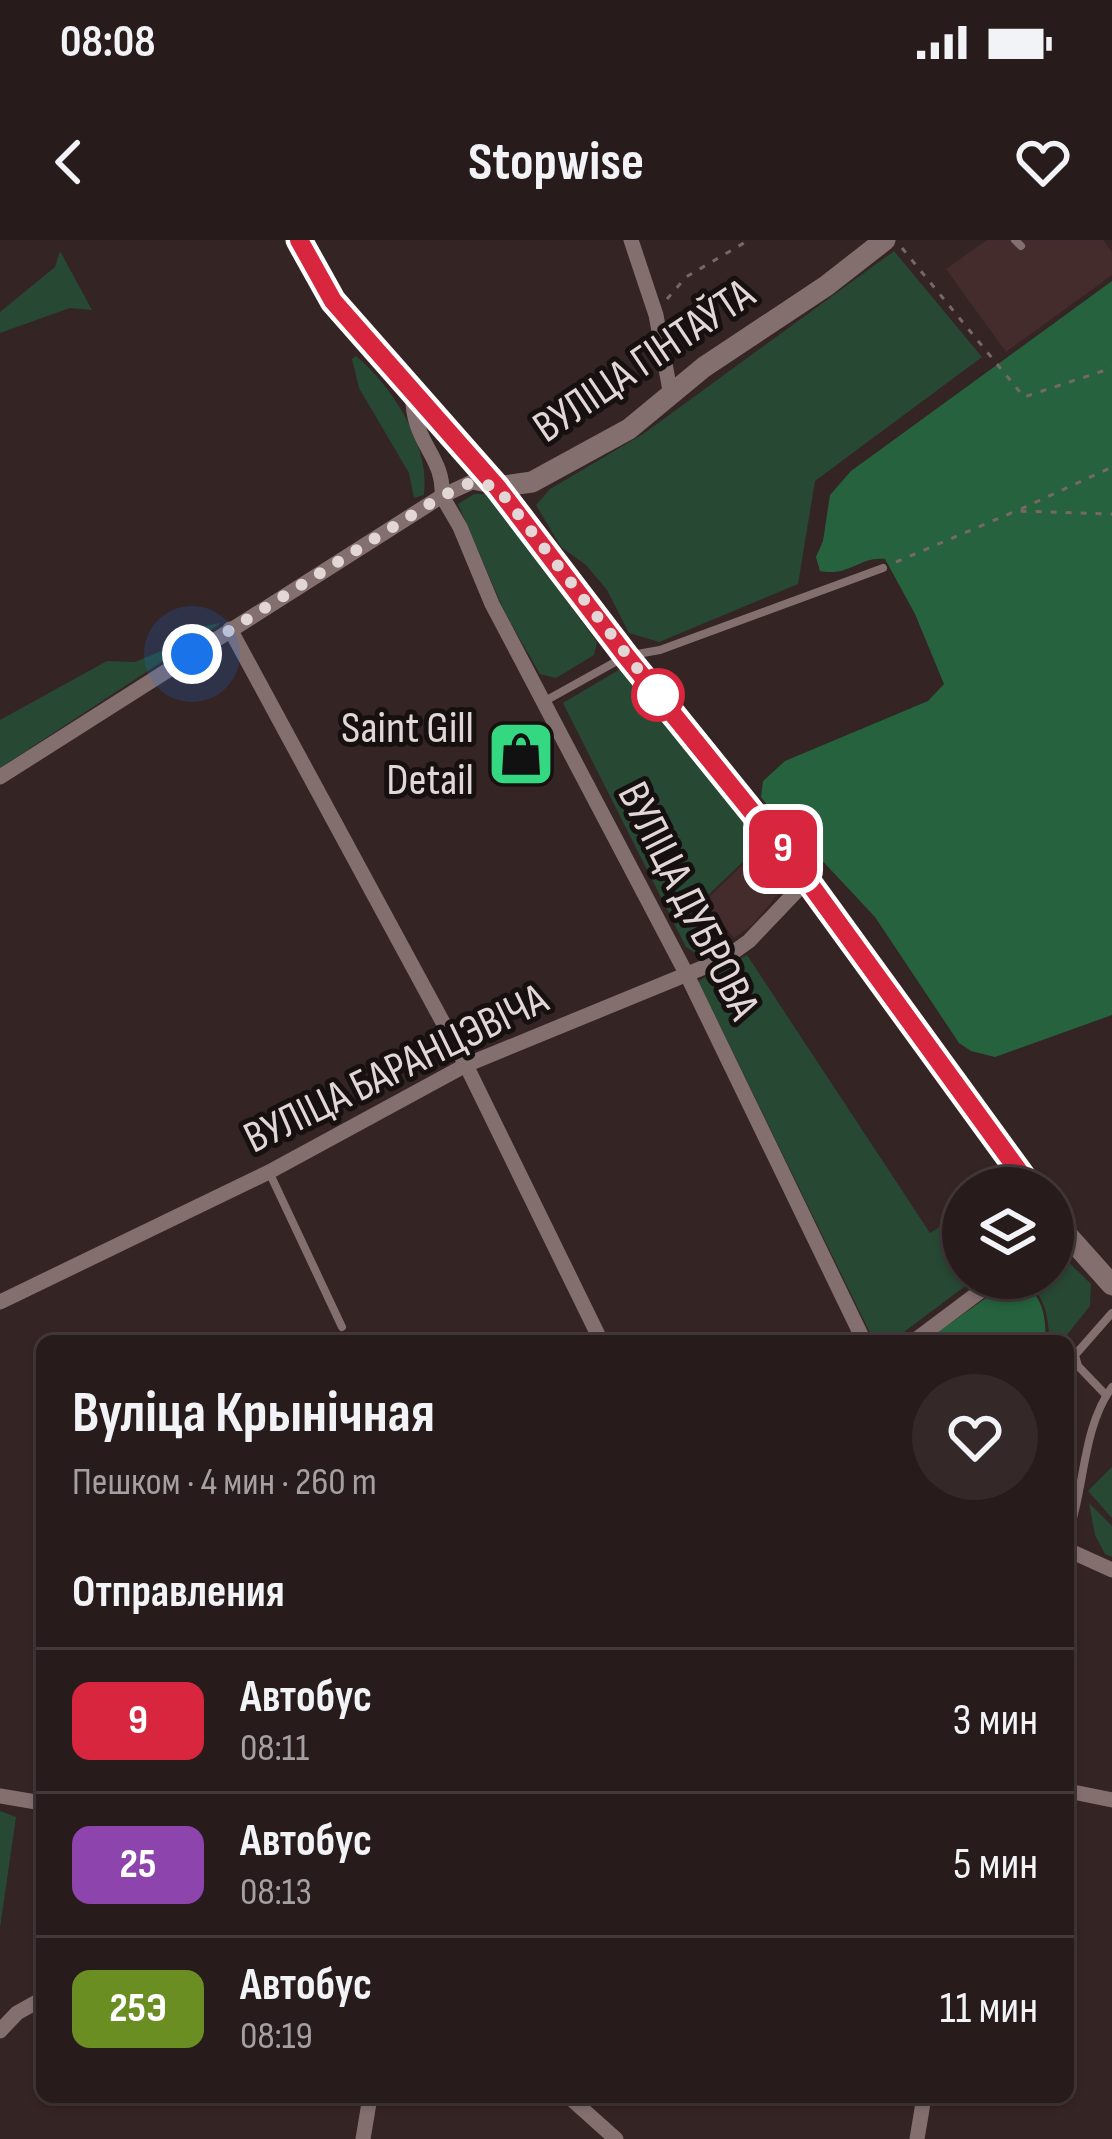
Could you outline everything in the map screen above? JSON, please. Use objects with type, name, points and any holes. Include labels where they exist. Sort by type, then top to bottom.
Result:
[{"type":"street","points":[[299,240],[333,301],[497,487],[807,880],[1016,1167]]},
{"type":"street","points":[[631,240],[656,315],[671,396]]},
{"type":"street","name":"ВУЛІЦА ГІНТАЎТА","points":[[497,487],[532,482],[603,445],[704,367],[826,286],[877,243]]},
{"type":"street","name":"ВУЛІЦА ДУБРОВА","points":[[413,391],[414,427],[443,478],[442,496],[460,526],[492,604],[687,975],[861,1335]]},
{"type":"street","points":[[0,777],[442,496],[472,482],[497,487]]},
{"type":"street","points":[[230,629],[466,1065],[598,1335]]},
{"type":"street","name":"ВУЛІЦА БАРАНЦЭВІЧА","points":[[0,1301],[269,1172],[466,1065],[724,959],[749,941],[807,880]]},
{"type":"street","points":[[1074,1246],[1112,1285]]},
{"type":"street","points":[[922,1335],[970,1299]]},
{"type":"street","points":[[1074,1553],[1112,1570]]},
{"type":"street","points":[[1074,1791],[1112,1800]]},
{"type":"street","points":[[0,1796],[36,1802]]},
{"type":"street","points":[[0,2031],[36,2003]]},
{"type":"street","points":[[363,2139],[369,2103]]},
{"type":"street","points":[[574,2103],[596,2132],[616,2139]]},
{"type":"street","points":[[917,2139],[923,2103]]},
{"type":"lane","points":[[545,700],[626,656],[660,650],[883,568]]},
{"type":"lane","points":[[269,1172],[342,1327]]},
{"type":"lane","points":[[1074,1519],[1094,1423],[1109,1391],[1078,1366],[1075,1355],[1112,1313]]},
{"type":"path","points":[[656,315],[686,278],[749,240]]},
{"type":"path","points":[[896,240],[1024,398],[1112,368]]},
{"type":"path","points":[[883,568],[1112,467]]},
{"type":"path","points":[[1016,511],[1112,514]]},
{"type":"shaded area","points":[[987,240],[1103,240],[1112,252],[1112,275],[1006,352],[946,269]]},
{"type":"shaded area","points":[[748,860],[778,894],[734,938],[704,902]]},
{"type":"green space","points":[[60,251],[92,310],[70,308],[0,333],[0,312],[55,267]]},
{"type":"green space","points":[[894,251],[982,357],[815,481],[798,584],[659,642],[629,633],[607,590],[586,565],[561,547],[536,505],[550,489],[643,434]]},
{"type":"green space","points":[[1112,281],[1112,1015],[995,1057],[959,1043],[875,917],[761,797],[763,781],[785,761],[928,701],[944,684],[915,614],[885,559],[820,571],[816,557],[830,495],[851,471]]},
{"type":"green space","points":[[356,356],[383,383],[406,418],[421,457],[424,495],[414,498],[409,473],[359,388],[352,359]]},
{"type":"green space","points":[[474,494],[487,494],[597,642],[594,655],[556,678],[540,674],[505,613],[458,504]]},
{"type":"green space","points":[[221,623],[0,768],[0,720],[107,661],[135,662],[204,626]]},
{"type":"green space","points":[[622,668],[789,873],[778,889],[748,857],[702,901],[730,940],[699,955],[686,947],[563,703]]},
{"type":"green space","points":[[747,955],[930,1233],[942,1225],[942,1299],[948,1299],[900,1335],[871,1335],[698,981]]},
{"type":"green space","points":[[1074,1267],[1091,1284],[1090,1306],[1067,1335],[1049,1335],[1040,1299],[1074,1299]]},
{"type":"green space","points":[[984,1299],[1038,1299],[1045,1335],[934,1335]]},
{"type":"green space","points":[[1112,1467],[1112,1518],[1088,1491]]},
{"type":"green space","points":[[1089,1503],[1112,1526],[1112,1557],[1105,1554],[1095,1535]]},
{"type":"green space","points":[[0,1811],[16,1817],[0,1928]]},
{"type":"bus line","name":"9","points":[[299,240],[333,301],[497,487],[807,880],[1016,1167]]},
{"type":"place","name":"Saint Gill Detail","points":[[521,754]]},
{"type":"route","points":[[192,654],[442,496],[472,482],[497,487],[658,695]]}]
